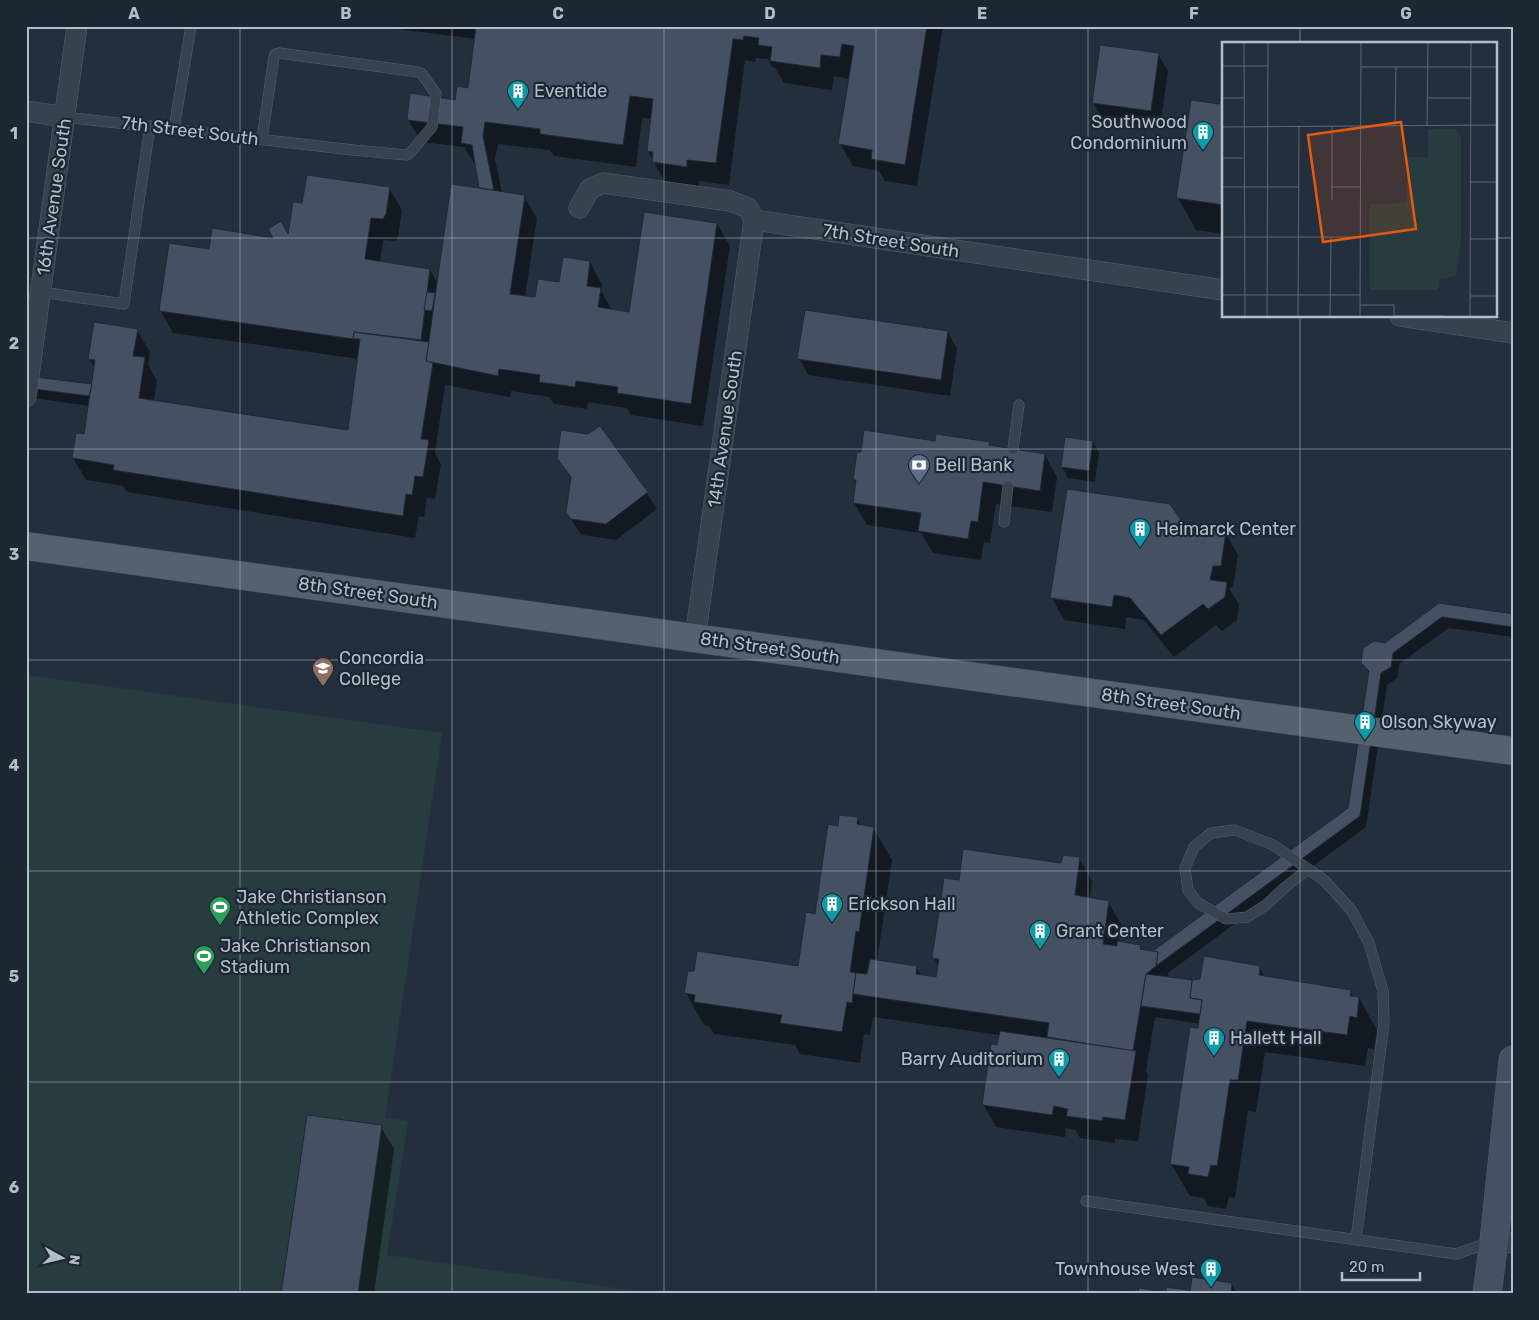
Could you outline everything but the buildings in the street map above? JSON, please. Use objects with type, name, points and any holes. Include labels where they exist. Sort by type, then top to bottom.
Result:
[{"type":"main road","name":"8th Street South","points":[[26,546],[1513,751]]},
{"type":"street","name":"16th Avenue South","points":[[26,397],[77,26]]},
{"type":"street","name":"7th Street South","points":[[26,111],[65,117]]},
{"type":"street","points":[[579,208],[590,189],[603,183],[730,201],[748,208],[754,220]]},
{"type":"street","name":"7th Street South","points":[[754,220],[1222,290]]},
{"type":"street","name":"14th Avenue South","points":[[695,638],[754,220]]},
{"type":"street","points":[[1413,318],[1513,333]]},
{"type":"street","points":[[1486,1294],[1503,1242],[1513,1060]]},
{"type":"lane","points":[[174,129],[191,26]]},
{"type":"lane","name":"7th Street South","points":[[65,117],[262,140],[406,155],[410,153],[432,127],[436,94],[422,74],[418,72],[275,54],[262,140]]},
{"type":"lane","points":[[41,292],[124,304],[150,126]]},
{"type":"lane","points":[[1013,449],[1019,405]]},
{"type":"lane","points":[[1004,522],[1008,486]]},
{"type":"lane","points":[[1308,869],[1282,889],[1266,905],[1247,917],[1226,919],[1198,903],[1188,890],[1185,868],[1194,847],[1211,833],[1235,830],[1273,845],[1308,869],[1325,882],[1352,911],[1369,943],[1382,991],[1384,1023],[1356,1240]]},
{"type":"lane","points":[[1086,1201],[1456,1254],[1503,1242]]},
{"type":"green space","name":"Jake Christianson Athletic Complex","points":[[26,675],[442,733],[385,1118],[408,1121],[387,1255],[657,1294],[26,1294]]},
{"type":"place","name":"Eventide","points":[[518,110]]},
{"type":"place","name":"Southwood Condominium","points":[[1203,151]]},
{"type":"place","name":"Bell Bank","points":[[919,484]]},
{"type":"place","name":"Heimarck Center","points":[[1140,548]]},
{"type":"place","name":"Concordia College","points":[[323,687]]},
{"type":"place","name":"Olson Skyway","points":[[1365,741]]},
{"type":"place","name":"Erickson Hall","points":[[832,923]]},
{"type":"place","name":"Jake Christianson Athletic Complex","points":[[220,926]]},
{"type":"place","name":"Grant Center","points":[[1040,950]]},
{"type":"place","name":"Jake Christianson Stadium","points":[[204,975]]},
{"type":"place","name":"Hallett Hall","points":[[1214,1057]]},
{"type":"place","name":"Barry Auditorium","points":[[1059,1078]]},
{"type":"place","name":"Townhouse West","points":[[1211,1288]]}]
